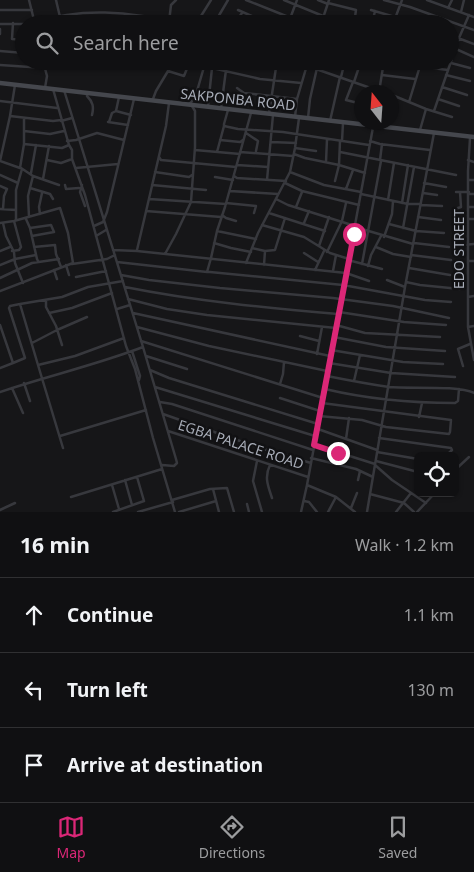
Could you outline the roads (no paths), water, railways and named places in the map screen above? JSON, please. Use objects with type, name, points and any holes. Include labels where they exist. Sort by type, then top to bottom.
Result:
[{"type":"main road","name":"SAKPONBA ROAD","points":[[0,83],[354,123]]},
{"type":"main road","name":"SAKPONBA ROAD","points":[[399,128],[472,137]]},
{"type":"street","points":[[29,0],[33,15]]},
{"type":"street","points":[[56,0],[60,15]]},
{"type":"street","points":[[170,15],[172,5],[176,0]]},
{"type":"street","points":[[202,15],[211,0]]},
{"type":"street","points":[[219,15],[228,0]]},
{"type":"street","points":[[246,0],[284,15]]},
{"type":"street","points":[[284,0],[321,15]]},
{"type":"street","points":[[292,15],[297,0]]},
{"type":"street","points":[[318,0],[356,10],[355,15]]},
{"type":"street","points":[[384,0],[432,15]]},
{"type":"street","points":[[396,15],[402,0]]},
{"type":"street","points":[[427,0],[472,15],[464,26],[459,38],[474,44]]},
{"type":"street","points":[[448,8],[452,0]]},
{"type":"street","points":[[461,12],[464,0]]},
{"type":"street","points":[[324,15],[328,2]]},
{"type":"street","points":[[0,10],[32,10]]},
{"type":"street","points":[[238,10],[247,15]]},
{"type":"street","points":[[371,10],[392,15]]},
{"type":"street","points":[[374,15],[375,11]]},
{"type":"street","points":[[72,15],[91,12],[113,12],[139,15]]},
{"type":"street","points":[[0,24],[13,23],[12,39],[15,39]]},
{"type":"street","points":[[459,24],[474,30]]},
{"type":"street","points":[[0,29],[0,34]]},
{"type":"street","points":[[459,50],[474,57]]},
{"type":"street","points":[[0,51],[15,52]]},
{"type":"street","points":[[0,65],[15,66]]},
{"type":"street","points":[[459,65],[470,68]]},
{"type":"street","points":[[45,70],[46,88]]},
{"type":"street","points":[[152,101],[168,71],[184,76],[187,70]]},
{"type":"street","points":[[165,254],[190,202],[194,163],[194,110],[189,105],[195,98],[203,70]]},
{"type":"street","points":[[208,107],[212,70]]},
{"type":"street","points":[[221,108],[226,70],[274,80],[302,83]]},
{"type":"street","points":[[267,180],[274,116],[271,114],[275,70]]},
{"type":"street","points":[[246,263],[262,225],[290,172],[297,135],[297,98],[307,70]]},
{"type":"street","points":[[308,118],[317,70]]},
{"type":"street","points":[[322,70],[361,85]]},
{"type":"street","points":[[330,121],[342,70]]},
{"type":"street","points":[[354,102],[346,100],[358,70]]},
{"type":"street","points":[[381,85],[383,70]]},
{"type":"street","points":[[409,102],[418,70]]},
{"type":"street","points":[[434,111],[448,70]]},
{"type":"street","points":[[382,75],[415,79]]},
{"type":"street","points":[[446,75],[470,81]]},
{"type":"street","points":[[15,85],[0,161],[59,185]]},
{"type":"street","points":[[442,87],[467,95]]},
{"type":"street","points":[[237,88],[242,93],[243,105]]},
{"type":"street","points":[[53,89],[68,145],[72,150],[72,159],[94,226],[124,338],[131,351],[176,512]]},
{"type":"street","points":[[64,90],[177,463],[174,466],[162,467],[71,497]]},
{"type":"street","points":[[86,93],[93,106],[92,115]]},
{"type":"street","points":[[242,93],[297,98]]},
{"type":"street","points":[[91,100],[93,94]]},
{"type":"street","points":[[116,112],[119,97]]},
{"type":"street","points":[[399,98],[452,117]]},
{"type":"street","points":[[94,226],[104,221],[134,99]]},
{"type":"street","points":[[438,99],[459,106]]},
{"type":"street","points":[[0,101],[57,108]]},
{"type":"street","points":[[137,250],[166,126],[169,102]]},
{"type":"street","points":[[194,110],[198,106]]},
{"type":"street","points":[[217,152],[228,109]]},
{"type":"street","points":[[419,131],[426,109]]},
{"type":"street","points":[[207,272],[252,112]]},
{"type":"street","points":[[128,125],[108,122],[112,113],[131,115]]},
{"type":"street","points":[[10,116],[53,122],[72,118]]},
{"type":"street","points":[[12,251],[19,250],[21,247],[16,210],[24,144],[24,119]]},
{"type":"street","points":[[335,181],[339,165],[343,122]]},
{"type":"street","points":[[224,126],[246,131],[272,131],[341,141],[430,150]]},
{"type":"street","points":[[296,512],[301,511],[304,500],[373,130]]},
{"type":"street","points":[[24,131],[50,134],[64,131]]},
{"type":"street","points":[[246,131],[258,141],[256,151]]},
{"type":"street","points":[[67,141],[79,140],[97,133],[124,140]]},
{"type":"street","points":[[367,512],[385,399],[434,133]]},
{"type":"street","name":"EDO STREET","points":[[472,137],[468,160],[468,327],[474,360]]},
{"type":"street","points":[[220,140],[240,142],[244,138]]},
{"type":"street","points":[[326,162],[328,139]]},
{"type":"street","points":[[271,142],[296,143]]},
{"type":"street","points":[[24,144],[62,148],[68,145]]},
{"type":"street","points":[[362,264],[375,198],[382,144]]},
{"type":"street","points":[[29,217],[28,203],[36,145]]},
{"type":"street","points":[[43,179],[49,146]]},
{"type":"street","points":[[295,148],[316,151]]},
{"type":"street","points":[[194,150],[294,155],[366,173]]},
{"type":"street","points":[[340,152],[456,175]]},
{"type":"street","points":[[159,157],[161,160],[268,167]]},
{"type":"street","points":[[47,160],[61,163],[72,159]]},
{"type":"street","points":[[468,160],[474,162]]},
{"type":"street","points":[[388,200],[394,163]]},
{"type":"street","points":[[76,168],[118,164]]},
{"type":"street","points":[[402,203],[408,165]]},
{"type":"street","points":[[403,228],[414,167]]},
{"type":"street","points":[[346,189],[353,170]]},
{"type":"street","points":[[155,172],[190,177],[193,174]]},
{"type":"street","points":[[290,172],[324,185],[346,189],[375,198],[408,204],[442,206]]},
{"type":"street","points":[[0,175],[18,182]]},
{"type":"street","points":[[215,177],[285,182],[302,191],[359,205]]},
{"type":"street","points":[[468,180],[474,180]]},
{"type":"street","points":[[424,183],[446,187]]},
{"type":"street","points":[[65,185],[66,189],[81,186]]},
{"type":"street","points":[[152,185],[206,190]]},
{"type":"street","points":[[0,186],[7,189],[1,209],[16,210]]},
{"type":"street","points":[[81,186],[80,192],[85,206]]},
{"type":"street","points":[[30,188],[50,194],[53,199]]},
{"type":"street","points":[[230,190],[279,194]]},
{"type":"street","points":[[296,207],[302,191]]},
{"type":"street","points":[[423,192],[437,195]]},
{"type":"street","points":[[456,192],[474,194]]},
{"type":"street","points":[[454,218],[455,209],[460,208],[460,192]]},
{"type":"street","points":[[40,214],[39,207],[42,193]]},
{"type":"street","points":[[149,198],[256,206],[254,213]]},
{"type":"street","points":[[276,199],[383,236],[414,244],[449,247]]},
{"type":"street","points":[[368,266],[389,224],[393,201]]},
{"type":"street","points":[[315,270],[342,221],[346,203]]},
{"type":"street","points":[[468,207],[474,207]]},
{"type":"street","points":[[23,282],[1,223],[58,208],[61,209],[68,233],[72,264]]},
{"type":"street","points":[[146,211],[222,216],[236,221]]},
{"type":"street","points":[[304,223],[309,211]]},
{"type":"street","points":[[269,213],[324,231]]},
{"type":"street","points":[[318,246],[329,217]]},
{"type":"street","points":[[418,217],[441,220]]},
{"type":"street","points":[[25,218],[30,228],[39,261]]},
{"type":"street","points":[[214,243],[231,248],[264,252],[276,250],[276,242],[282,231],[285,218]]},
{"type":"street","points":[[468,219],[474,219]]},
{"type":"street","points":[[389,224],[416,231],[444,233]]},
{"type":"street","points":[[30,228],[51,225],[54,232],[32,236]]},
{"type":"street","points":[[262,225],[304,237],[326,251],[382,269]]},
{"type":"street","points":[[96,236],[106,230]]},
{"type":"street","points":[[217,232],[256,240]]},
{"type":"street","points":[[0,238],[6,236]]},
{"type":"street","points":[[458,247],[474,244]]},
{"type":"street","points":[[34,247],[55,245],[62,267]]},
{"type":"street","points":[[0,251],[10,247]]},
{"type":"street","points":[[376,247],[393,254],[451,260]]},
{"type":"street","points":[[113,250],[137,250],[346,273],[369,281]]},
{"type":"street","points":[[264,252],[264,265]]},
{"type":"street","points":[[304,252],[318,262]]},
{"type":"street","points":[[0,264],[36,255]]},
{"type":"street","points":[[0,291],[66,265],[111,258],[115,255]]},
{"type":"street","points":[[334,272],[336,255]]},
{"type":"street","points":[[0,278],[39,261],[59,259]]},
{"type":"street","points":[[468,261],[474,261]]},
{"type":"street","points":[[117,262],[343,285],[425,300],[451,302]]},
{"type":"street","points":[[66,265],[69,275]]},
{"type":"street","points":[[409,268],[450,275]]},
{"type":"street","points":[[54,270],[57,279]]},
{"type":"street","points":[[76,277],[106,271]]},
{"type":"street","points":[[121,274],[149,280],[341,299],[402,308],[449,318]]},
{"type":"street","points":[[386,280],[405,287]]},
{"type":"street","points":[[0,368],[25,358],[9,308],[10,306],[46,300],[71,294],[88,287],[123,281]]},
{"type":"street","points":[[406,282],[460,289]]},
{"type":"street","points":[[125,288],[239,305],[338,313],[446,325]]},
{"type":"street","points":[[49,313],[72,308],[112,293]]},
{"type":"street","points":[[468,297],[474,296]]},
{"type":"street","points":[[128,299],[167,309],[207,315],[336,326],[365,333],[440,337]]},
{"type":"street","points":[[46,300],[49,313],[62,345]]},
{"type":"street","points":[[20,304],[63,448]]},
{"type":"street","points":[[117,309],[130,305]]},
{"type":"street","points":[[133,313],[330,356]]},
{"type":"street","points":[[32,343],[88,317]]},
{"type":"street","points":[[0,325],[13,364]]},
{"type":"street","points":[[317,354],[322,326]]},
{"type":"street","points":[[468,327],[474,326]]},
{"type":"street","points":[[137,327],[327,371]]},
{"type":"street","points":[[300,336],[319,341]]},
{"type":"street","points":[[334,337],[360,343],[444,352]]},
{"type":"street","points":[[38,365],[75,356],[124,338]]},
{"type":"street","points":[[141,341],[323,398]]},
{"type":"street","points":[[463,366],[458,349],[470,344]]},
{"type":"street","points":[[0,392],[143,347]]},
{"type":"street","points":[[331,350],[393,360],[443,364]]},
{"type":"street","points":[[354,381],[360,355]]},
{"type":"street","points":[[146,356],[187,369]]},
{"type":"street","points":[[280,384],[284,362]]},
{"type":"street","points":[[329,363],[390,373],[455,377]]},
{"type":"street","points":[[150,370],[169,378],[318,424]]},
{"type":"street","points":[[327,376],[388,387],[460,389],[474,393]]},
{"type":"street","points":[[24,383],[30,401]]},
{"type":"street","points":[[155,387],[315,436]]},
{"type":"street","points":[[12,388],[23,413]]},
{"type":"street","points":[[325,389],[422,403],[456,403],[460,389]]},
{"type":"street","points":[[280,398],[320,410]]},
{"type":"street","points":[[160,402],[172,404],[313,450]]},
{"type":"street","points":[[319,416],[362,420],[382,426],[449,434],[450,432],[452,421],[322,403]]},
{"type":"street","points":[[419,417],[422,403]]},
{"type":"street","points":[[60,436],[146,410]]},
{"type":"street","points":[[163,414],[257,447],[311,463]]},
{"type":"street","points":[[346,439],[349,418]]},
{"type":"street","points":[[317,428],[377,451],[414,458]]},
{"type":"street","name":"EGBA PALACE ROAD","points":[[168,431],[308,477]]},
{"type":"street","points":[[379,438],[451,448],[450,452]]},
{"type":"street","points":[[314,445],[375,463],[414,471]]},
{"type":"street","points":[[459,466],[469,457]]},
{"type":"street","points":[[312,458],[373,477]]},
{"type":"street","points":[[257,461],[253,481],[262,512]]},
{"type":"street","points":[[375,463],[412,493],[396,512]]},
{"type":"street","points":[[270,465],[266,482],[272,498]]},
{"type":"street","points":[[358,480],[360,472]]},
{"type":"street","points":[[113,512],[144,501],[137,476]]},
{"type":"street","points":[[125,480],[132,505]]},
{"type":"street","points":[[112,484],[119,509]]},
{"type":"street","points":[[307,485],[336,497],[355,512]]},
{"type":"street","points":[[138,512],[213,489],[227,488],[234,512]]},
{"type":"street","points":[[213,489],[220,512]]},
{"type":"street","points":[[351,508],[357,493]]},
{"type":"street","points":[[370,494],[404,503],[416,512],[431,497]]},
{"type":"street","points":[[328,512],[336,497]]},
{"type":"street","points":[[417,497],[426,503]]},
{"type":"street","points":[[304,500],[309,502],[317,512]]},
{"type":"street","points":[[180,512],[216,501]]},
{"type":"street","points":[[0,510],[15,503]]},
{"type":"street","points":[[247,504],[249,512]]}]
